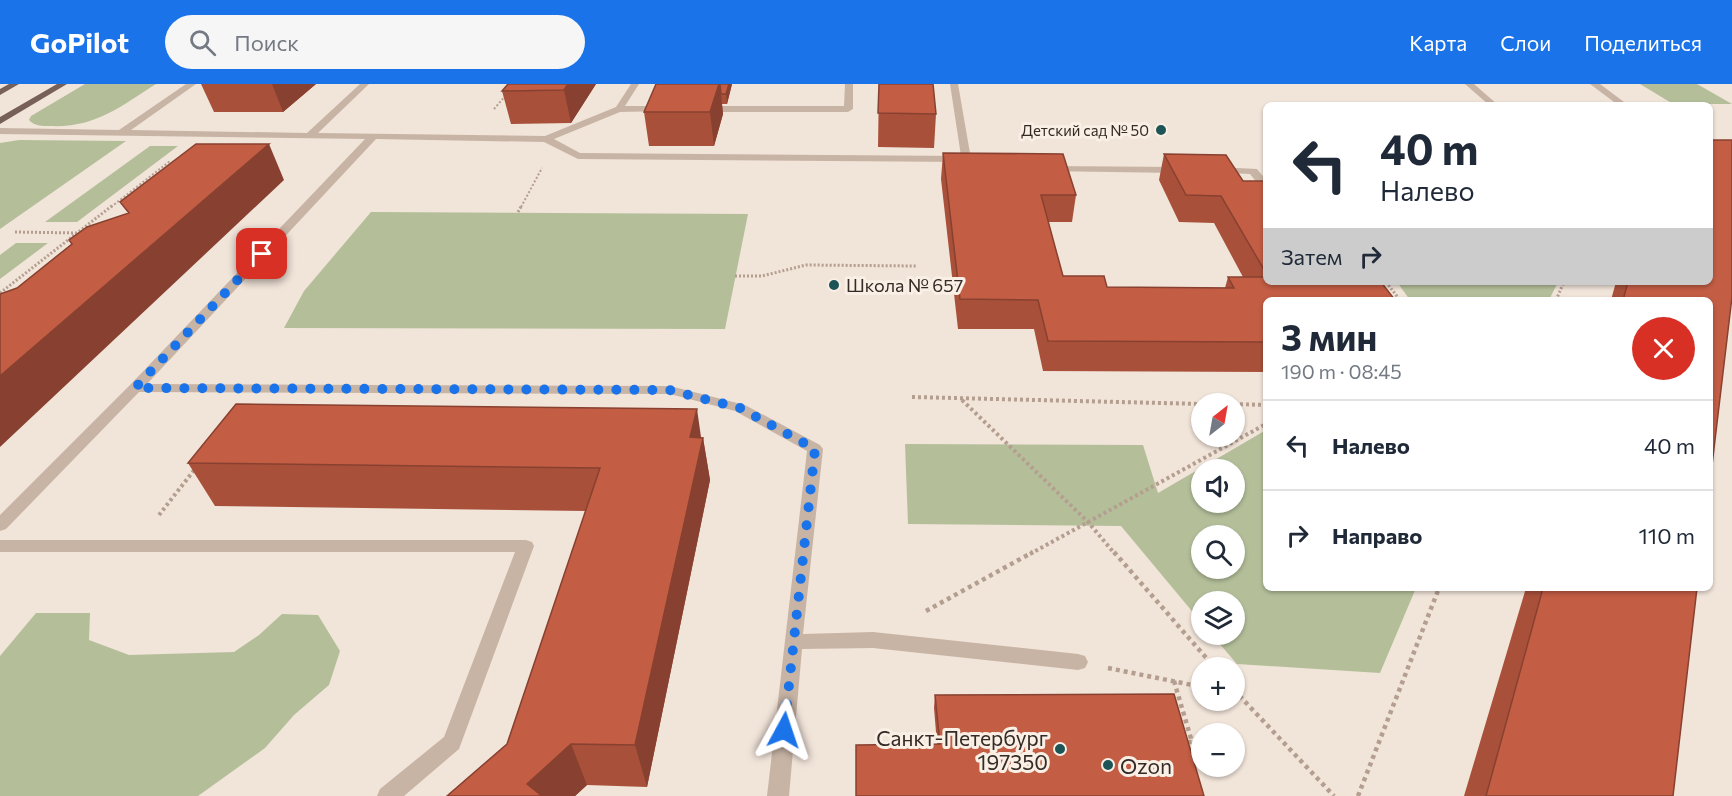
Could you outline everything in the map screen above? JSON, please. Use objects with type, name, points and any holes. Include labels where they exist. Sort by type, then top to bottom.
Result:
[{"type":"main road","points":[[0,92],[15,84]]},
{"type":"main road","points":[[0,121],[63,84]]},
{"type":"lane","points":[[122,133],[192,84]]},
{"type":"lane","points":[[309,136],[365,84]]},
{"type":"lane","points":[[619,109],[635,84]]},
{"type":"lane","points":[[688,109],[848,109],[849,84]]},
{"type":"lane","points":[[954,84],[966,159],[975,167]]},
{"type":"lane","points":[[1469,84],[1490,102]]},
{"type":"lane","points":[[1594,84],[1620,102]]},
{"type":"lane","points":[[0,131],[551,141],[619,109],[676,109]]},
{"type":"lane","points":[[0,525],[135,388],[374,136]]},
{"type":"lane","points":[[551,141],[578,156],[966,159]]},
{"type":"lane","points":[[1039,168],[1194,170]]},
{"type":"lane","points":[[1206,170],[1253,171],[1263,183]]},
{"type":"lane","points":[[135,388],[669,390],[740,408],[815,449],[778,796]]},
{"type":"lane","points":[[0,546],[526,546],[452,743],[388,796]]},
{"type":"lane","points":[[793,642],[873,640],[1078,662]]},
{"type":"path","points":[[0,293],[205,134]]},
{"type":"path","points":[[518,212],[551,141]]},
{"type":"path","points":[[15,232],[78,233]]},
{"type":"path","points":[[735,276],[762,276],[806,265],[916,266]]},
{"type":"path","points":[[1388,285],[1398,297]]},
{"type":"path","points":[[912,397],[1191,404]]},
{"type":"path","points":[[962,400],[1088,522],[1205,657]]},
{"type":"path","points":[[1245,404],[1263,405]]},
{"type":"path","points":[[924,612],[1263,426]]},
{"type":"path","points":[[134,547],[200,463]]},
{"type":"path","points":[[1358,796],[1438,591]]},
{"type":"path","points":[[1078,662],[1191,685]]},
{"type":"path","points":[[1174,681],[1192,742],[1179,742]]},
{"type":"path","points":[[1245,702],[1334,796]]},
{"type":"green space","points":[[85,84],[156,84],[131,101],[94,120],[80,124],[44,126],[36,125],[29,120],[31,116]]},
{"type":"green space","points":[[1640,84],[1697,84],[1732,104],[1713,104],[1713,102],[1670,102]]},
{"type":"green space","points":[[19,140],[126,141],[0,229],[0,143]]},
{"type":"green space","points":[[150,146],[178,146],[77,222],[45,222]]},
{"type":"green space","points":[[371,212],[748,214],[725,329],[284,328],[304,291]]},
{"type":"green space","points":[[16,243],[48,243],[0,279],[0,255]]},
{"type":"green space","points":[[1399,285],[1556,285],[1550,297],[1408,297]]},
{"type":"green space","points":[[1263,432],[1263,591],[1415,591],[1380,673],[1245,665],[1245,657],[1231,657],[1221,645],[1245,645],[1245,591],[1191,591],[1191,610],[1121,526],[908,524],[905,444],[1143,445],[1158,493],[1191,474],[1191,513],[1245,513],[1245,459],[1216,459],[1237,447],[1245,447],[1245,442]]},
{"type":"green space","points":[[36,613],[90,613],[89,640],[129,655],[234,652],[259,635],[282,614],[318,615],[340,651],[329,685],[294,715],[265,748],[198,796],[0,796],[0,656]]},
{"type":"building","points":[[508,84],[568,84],[564,90],[502,91]]},
{"type":"building","points":[[656,84],[719,84],[710,112],[644,112]]},
{"type":"building","points":[[720,84],[729,84],[726,94],[721,94]]},
{"type":"building","points":[[879,84],[933,84],[936,114],[878,113]]},
{"type":"building","points":[[1713,140],[1732,140],[1732,297],[1713,457],[1713,297],[1624,297],[1627,285],[1713,285]]},
{"type":"building","points":[[196,144],[269,144],[0,376],[0,294],[17,288],[72,244],[69,240],[87,227],[129,213],[120,202]]},
{"type":"building","points":[[943,153],[1063,154],[1076,195],[1041,195],[1063,276],[1104,276],[1107,287],[1234,288],[1228,277],[1263,277],[1263,285],[1383,285],[1393,297],[1263,297],[1263,342],[1048,341],[1038,300],[960,299]]},
{"type":"building","points":[[1164,154],[1226,155],[1243,181],[1263,181],[1263,268],[1221,196],[1186,195]]},
{"type":"building","points":[[236,404],[697,409],[690,437],[703,438],[635,745],[571,744],[527,784],[542,796],[447,796],[507,744],[600,468],[188,463]]},
{"type":"building","points":[[1542,591],[1697,591],[1673,796],[1486,796]]},
{"type":"building","name":"Санкт-Петербург 197350","points":[[1174,694],[1191,752],[1191,777],[1198,777],[1204,796],[856,796],[856,745],[940,744],[935,695]]},
{"type":"place","name":"Детский сад № 50","points":[[1161,130]]},
{"type":"place","name":"Школа № 657","points":[[834,285]]},
{"type":"place","name":"Санкт-Петербург 197350","points":[[1060,749]]},
{"type":"place","name":"Ozon","points":[[1108,765]]},
{"type":"route","points":[[262,254],[135,388],[669,390],[740,408],[815,449],[784,730]]}]
